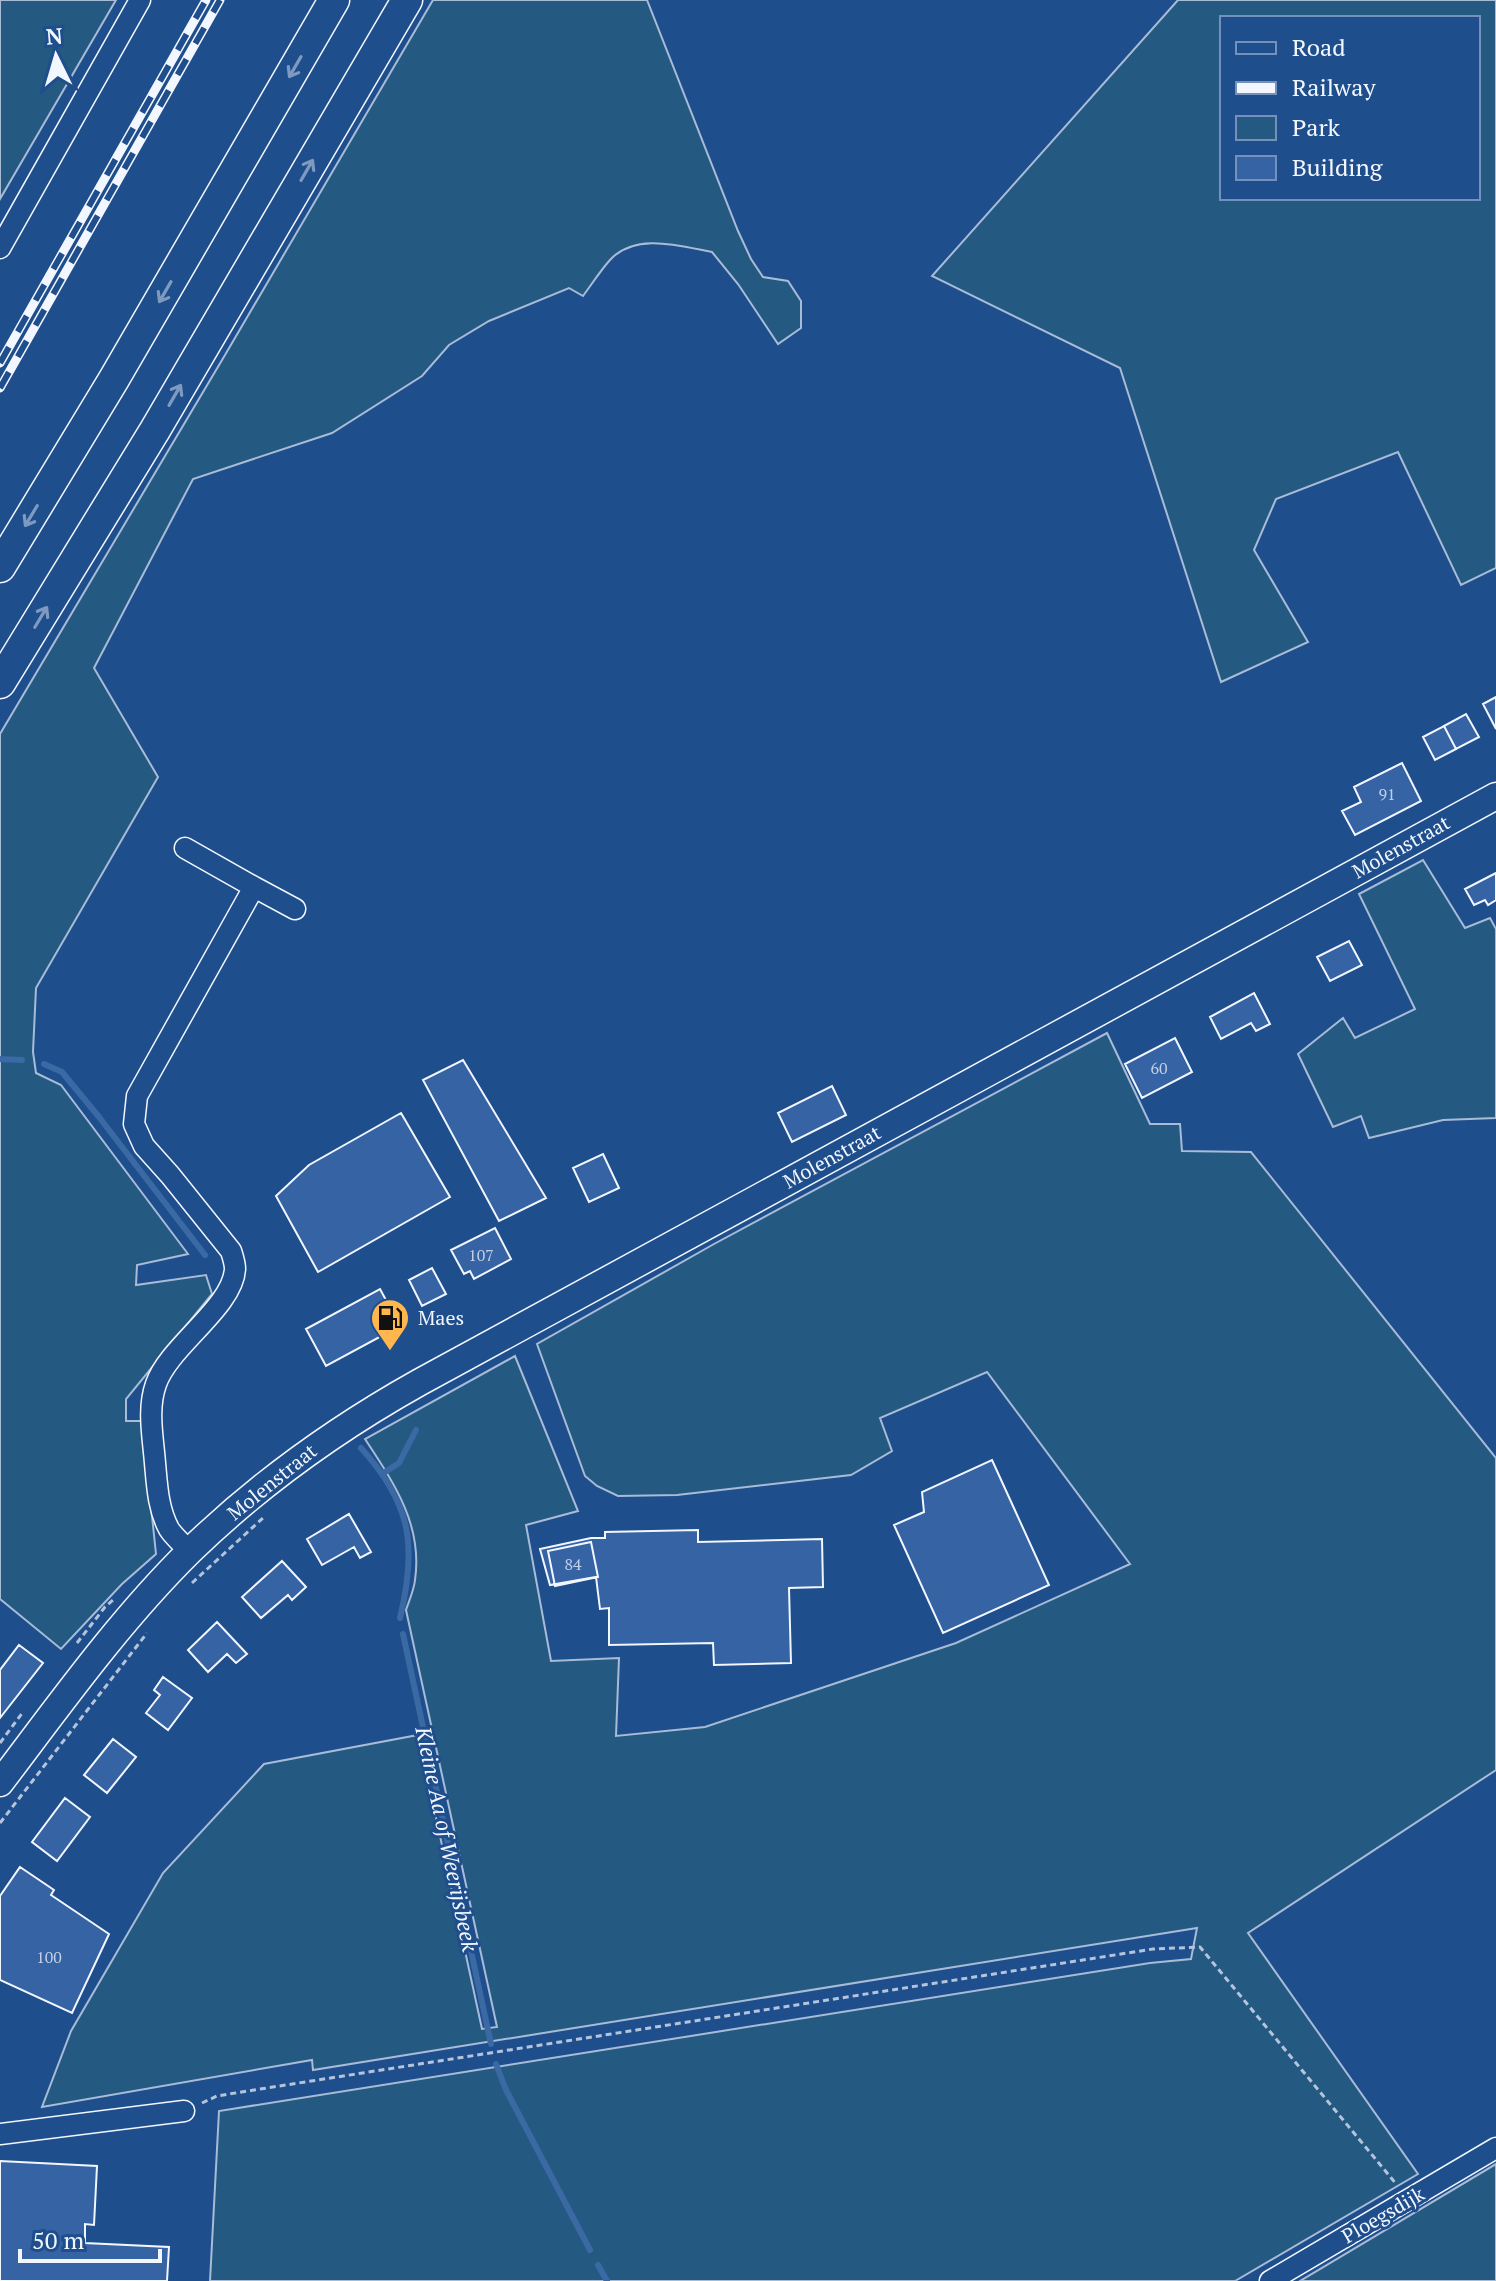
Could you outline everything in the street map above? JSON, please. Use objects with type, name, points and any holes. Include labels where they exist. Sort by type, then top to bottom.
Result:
[{"type":"highway","points":[[0,567],[114,379],[334,0]]},
{"type":"highway","points":[[0,683],[163,417],[407,0]]},
{"type":"main road","name":"Molenstraat","points":[[0,1783],[124,1623],[190,1552],[271,1479],[328,1437],[366,1412],[1496,796]]},
{"type":"street","points":[[0,248],[140,0]]},
{"type":"street","points":[[185,848],[295,909]]},
{"type":"street","points":[[190,1552],[169,1529],[159,1500],[151,1402],[157,1381],[224,1296],[236,1266],[231,1251],[144,1146],[134,1124],[137,1096],[254,887]]},
{"type":"street","points":[[0,2134],[184,2111]]},
{"type":"street","name":"Ploegsdijk","points":[[1270,2281],[1496,2148]]},
{"type":"path","points":[[187,1588],[264,1517]]},
{"type":"path","points":[[0,1823],[148,1632]]},
{"type":"path","points":[[184,2111],[217,2096],[1153,1949],[1200,1947],[1410,2200]]},
{"type":"green space","points":[[0,0],[116,0],[0,199]]},
{"type":"green space","points":[[433,0],[647,0],[751,259],[763,277],[788,281],[801,301],[801,328],[778,344],[738,284],[712,252],[658,243],[632,246],[610,260],[583,296],[569,288],[489,321],[449,345],[422,376],[332,433],[193,479],[94,668],[158,777],[36,988],[33,1052],[36,1073],[61,1085],[188,1254],[137,1265],[136,1285],[206,1275],[212,1294],[126,1399],[126,1421],[142,1421],[156,1554],[122,1584],[61,1649],[0,1599],[0,734]]},
{"type":"green space","points":[[1178,0],[1496,0],[1496,568],[1461,585],[1398,452],[1276,499],[1254,550],[1308,642],[1221,682],[1120,368],[932,276]]},
{"type":"green space","points":[[1423,860],[1465,928],[1490,918],[1496,929],[1496,1118],[1443,1120],[1369,1138],[1361,1116],[1333,1127],[1298,1054],[1343,1018],[1355,1038],[1415,1009],[1359,894]]},
{"type":"green space","points":[[1107,1033],[1150,1124],[1180,1124],[1182,1151],[1251,1152],[1496,1458],[1496,1770],[1248,1933],[1418,2174],[1235,2281],[210,2281],[219,2111],[1191,1959],[1197,1928],[313,2070],[312,2060],[42,2107],[71,2031],[163,1873],[264,1764],[418,1735],[482,2029],[497,2027],[406,1610],[415,1580],[415,1541],[396,1488],[365,1439],[515,1356],[578,1511],[526,1525],[551,1661],[619,1658],[616,1736],[705,1727],[956,1643],[1130,1564],[987,1372],[880,1418],[892,1451],[851,1475],[677,1495],[618,1496],[585,1476],[537,1344],[714,1244]]},
{"type":"green space","points":[[1496,2164],[1496,2281],[1300,2281]]},
{"type":"building","points":[[1496,697],[1496,729],[1483,704]]},
{"type":"building","points":[[1466,714],[1479,737],[1456,749],[1444,726]]},
{"type":"building","points":[[1444,726],[1456,749],[1435,760],[1423,737]]},
{"type":"building","points":[[1402,763],[1421,801],[1355,835],[1342,811],[1361,802],[1354,787]]},
{"type":"building","points":[[1496,873],[1496,900],[1488,905],[1485,900],[1474,905],[1465,889]]},
{"type":"building","points":[[1349,941],[1362,965],[1330,981],[1317,957]]},
{"type":"building","points":[[1254,993],[1270,1024],[1256,1031],[1251,1023],[1221,1039],[1210,1017]]},
{"type":"building","points":[[1175,1038],[1192,1072],[1142,1098],[1125,1064]]},
{"type":"building","points":[[463,1060],[546,1198],[499,1221],[423,1080]]},
{"type":"building","points":[[832,1086],[846,1115],[792,1142],[778,1113]]},
{"type":"building","points":[[401,1113],[450,1197],[318,1272],[276,1196],[309,1165]]},
{"type":"building","points":[[603,1154],[619,1188],[589,1202],[573,1168]]},
{"type":"building","points":[[495,1228],[511,1259],[474,1279],[470,1271],[464,1274],[451,1250]]},
{"type":"building","points":[[432,1268],[446,1294],[422,1306],[409,1280]]},
{"type":"building","points":[[380,1289],[400,1326],[326,1366],[306,1329]]},
{"type":"building","points":[[992,1460],[1049,1585],[943,1633],[894,1525],[924,1512],[922,1492]]},
{"type":"building","points":[[349,1514],[371,1552],[360,1558],[354,1547],[322,1565],[307,1539]]},
{"type":"building","points":[[698,1530],[698,1542],[822,1539],[823,1587],[789,1588],[791,1663],[714,1665],[713,1643],[609,1645],[609,1608],[600,1609],[596,1577],[550,1585],[540,1549],[605,1538],[605,1532]]},
{"type":"building","points":[[591,1542],[598,1577],[555,1586],[548,1551]]},
{"type":"building","points":[[282,1561],[306,1587],[292,1600],[288,1595],[261,1618],[242,1597]]},
{"type":"building","points":[[217,1622],[247,1654],[236,1663],[227,1654],[208,1672],[188,1650]]},
{"type":"building","points":[[19,1645],[43,1663],[0,1718],[0,1670]]},
{"type":"building","points":[[163,1677],[192,1698],[168,1730],[146,1713],[160,1695],[154,1690]]},
{"type":"building","points":[[113,1739],[136,1757],[107,1793],[84,1775]]},
{"type":"building","points":[[65,1798],[90,1817],[57,1861],[32,1842]]},
{"type":"building","points":[[20,1867],[54,1890],[51,1895],[109,1934],[72,2013],[0,1980],[0,1896]]},
{"type":"building","points":[[0,2161],[97,2166],[94,2225],[85,2224],[85,2243],[169,2247],[167,2281],[0,2281]]},
{"type":"waterway","name":"Kleine Aa of Weerijsbeek","points":[[0,1059],[22,1060]]},
{"type":"waterway","name":"Kleine Aa of Weerijsbeek","points":[[44,1064],[62,1072],[205,1255]]},
{"type":"waterway","points":[[382,1474],[399,1463],[416,1430]]},
{"type":"waterway","name":"Kleine Aa of Weerijsbeek","points":[[361,1448],[391,1488],[406,1527],[408,1569],[400,1618]]},
{"type":"waterway","name":"Kleine Aa of Weerijsbeek","points":[[403,1634],[491,2044]]},
{"type":"waterway","name":"Kleine Aa of Weerijsbeek","points":[[496,2064],[506,2090],[590,2250]]},
{"type":"waterway","name":"Kleine Aa of Weerijsbeek","points":[[598,2265],[607,2281]]},
{"type":"railway","points":[[0,363],[206,0]]},
{"type":"railway","points":[[0,388],[220,0]]},
{"type":"place","name":"Maes","points":[[390,1352]]}]
